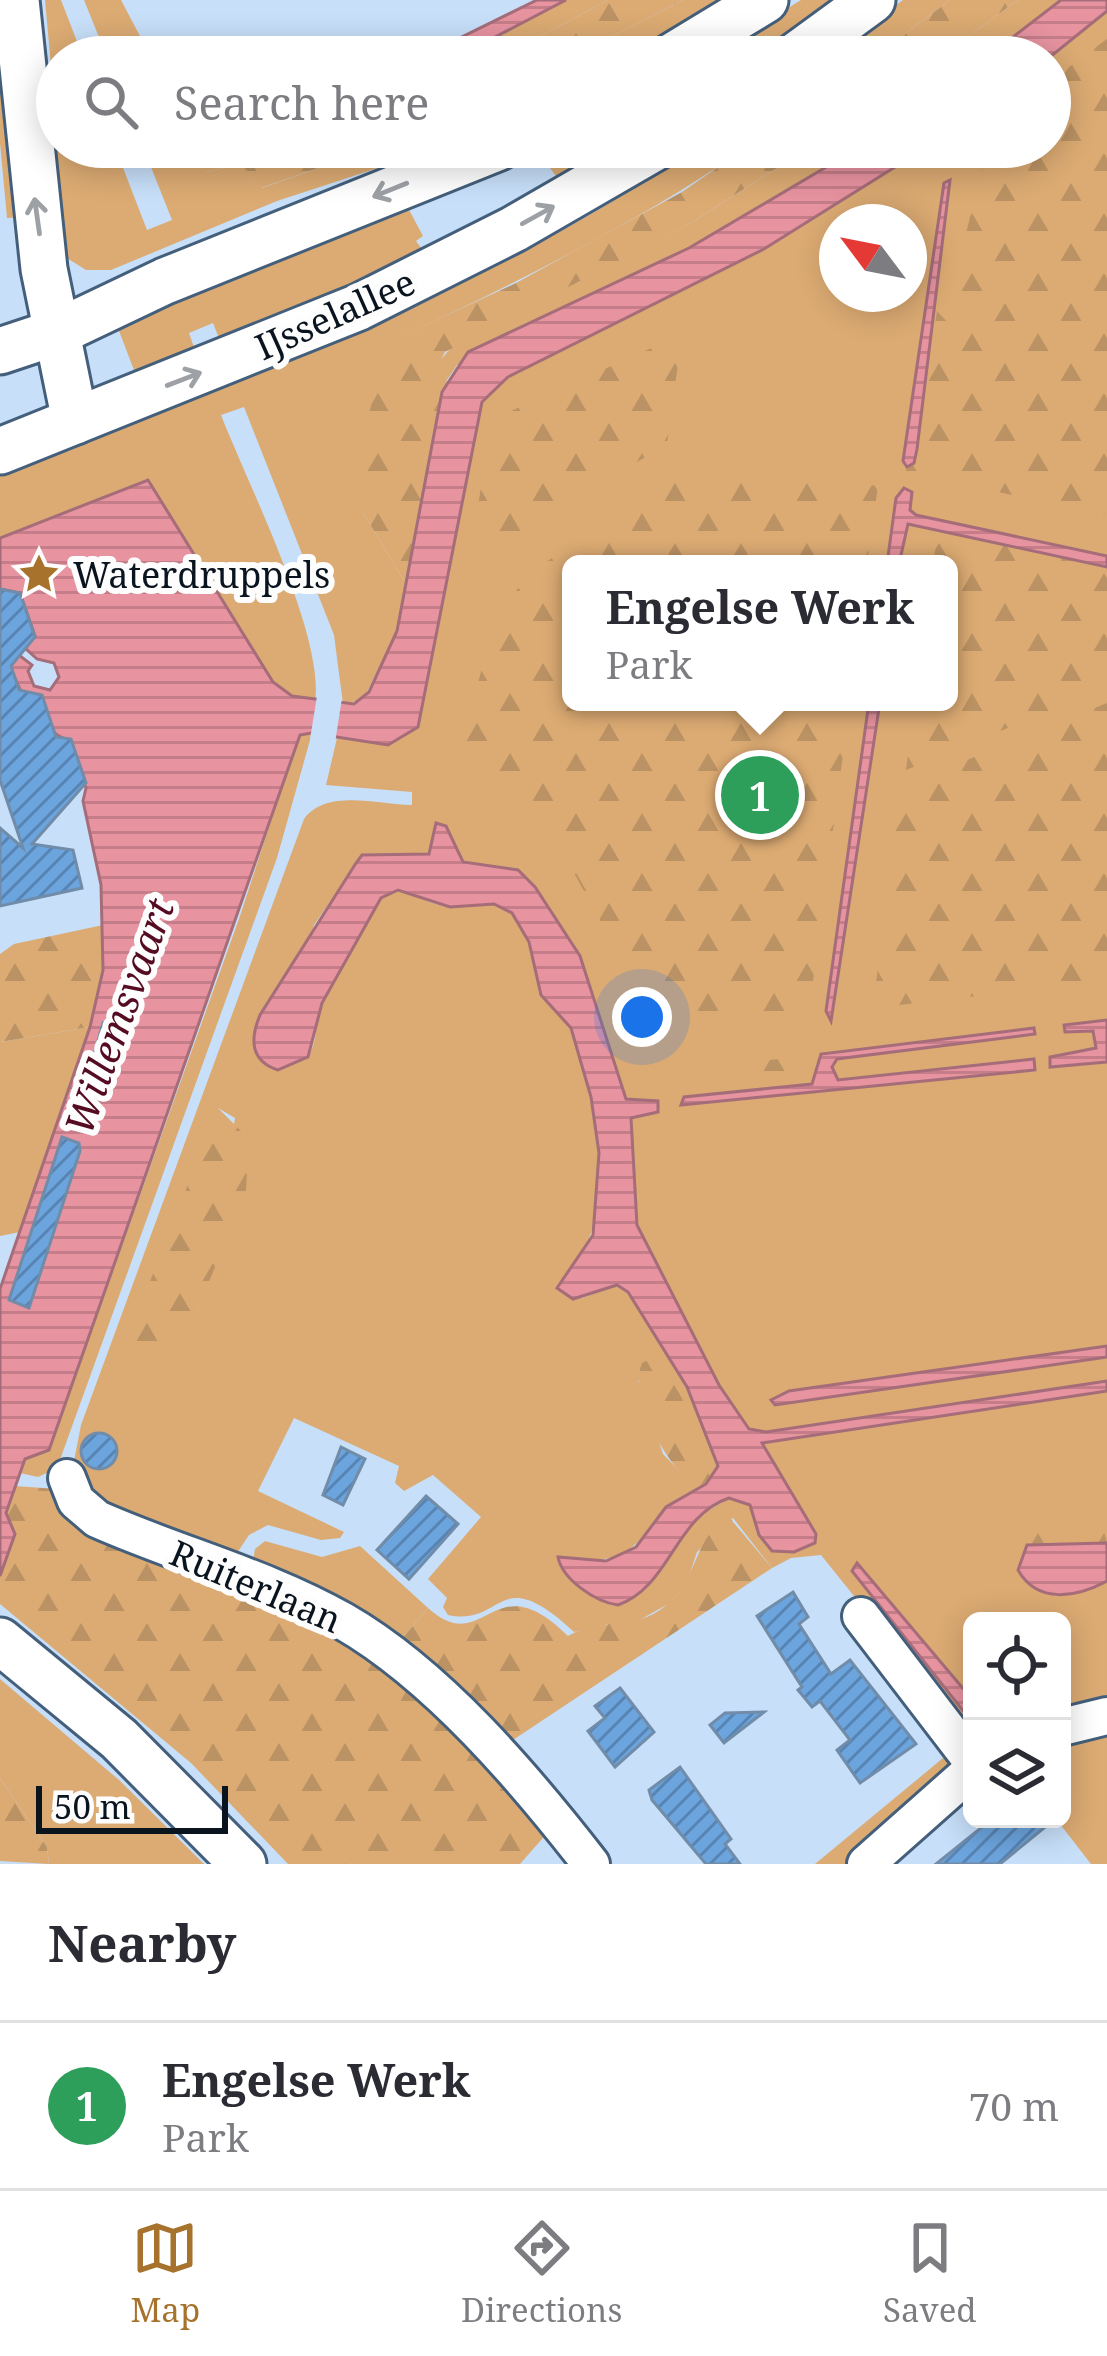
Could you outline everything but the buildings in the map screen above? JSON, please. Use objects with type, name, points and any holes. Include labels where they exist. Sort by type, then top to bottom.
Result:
[{"type":"main road","points":[[16,0],[32,184],[75,421]]},
{"type":"main road","points":[[706,36],[765,0]]},
{"type":"main road","points":[[823,36],[872,0]]},
{"type":"main road","points":[[2,339],[59,331],[165,281],[447,168]]},
{"type":"main road","name":"IJsselallee","points":[[0,451],[359,308],[514,229],[620,168]]},
{"type":"main road","points":[[2,339],[75,421]]},
{"type":"main road","points":[[0,1641],[119,1739],[243,1864]]},
{"type":"street","name":"Ruiterlaan","points":[[67,1478],[76,1502],[98,1519],[292,1597],[362,1633],[533,1790],[591,1864]]},
{"type":"street","points":[[861,1616],[963,1753]]},
{"type":"street","points":[[1071,1724],[1107,1716]]},
{"type":"street","points":[[866,1864],[963,1773]]},
{"type":"green space","points":[[0,0],[21,217],[7,218],[0,143]]},
{"type":"green space","points":[[45,0],[61,0],[75,36],[48,36]]},
{"type":"green space","points":[[84,0],[121,0],[140,36],[99,36]]},
{"type":"green space","points":[[566,0],[608,0],[541,36],[497,36]]},
{"type":"green space","points":[[608,0],[683,0],[613,36],[541,36]]},
{"type":"green space","points":[[683,0],[727,0],[665,36],[613,36]]},
{"type":"green space","points":[[801,0],[841,0],[789,36],[743,36]]},
{"type":"green space","points":[[903,0],[950,0],[902,36],[854,36]]},
{"type":"green space","points":[[950,0],[1018,0],[969,36],[902,36]]},
{"type":"green space","points":[[1018,0],[1061,0],[1014,36],[969,36]]},
{"type":"green space","points":[[1107,0],[1107,1695],[1071,1704],[1071,1612],[963,1612],[963,1700],[853,1568],[963,1710],[963,1732],[821,1555],[791,1558],[772,1568],[733,1518],[697,1552],[687,1582],[670,1603],[627,1627],[608,1624],[574,1632],[549,1611],[515,1598],[481,1613],[448,1615],[443,1607],[447,1598],[428,1579],[481,1517],[433,1475],[404,1491],[395,1483],[399,1466],[294,1418],[258,1491],[344,1532],[340,1538],[321,1540],[268,1525],[249,1535],[235,1556],[97,1507],[73,1466],[81,1425],[304,819],[314,809],[340,801],[412,805],[412,792],[326,785],[337,738],[388,745],[464,390],[850,168],[1071,168],[1071,36],[1048,36]],"holes":[[[412,855],[534,910],[616,1142],[624,1252],[794,1552],[772,1551],[759,1535],[750,1505],[729,1498],[697,1517],[649,1585],[592,1596],[560,1567],[571,1558],[597,1560],[631,1548],[665,1511],[697,1489],[663,1454],[638,1380],[697,1436],[714,1476],[718,1466],[687,1387],[628,1292],[617,1285],[582,1298],[569,1268],[585,1247],[595,1219],[599,1186],[595,1115],[579,1050],[566,1021],[540,991],[527,936],[516,916],[499,905],[445,906],[406,893],[385,895],[361,923],[338,965],[321,1005],[308,1057],[278,1070],[314,925],[362,856]],[[218,1108],[235,1118],[212,1269],[196,1314]]]},
{"type":"green space","points":[[1107,39],[1107,515],[904,472],[914,463],[917,449],[937,311],[962,338],[959,262],[982,168],[1071,168],[1071,66]]},
{"type":"green space","points":[[47,168],[123,168],[147,230],[172,220],[151,168],[202,168],[206,172],[244,168],[262,188],[319,168],[378,168],[277,201],[111,270],[86,270],[62,255]]},
{"type":"green space","points":[[244,168],[318,168],[261,188]]},
{"type":"green space","points":[[550,168],[581,168],[559,181]]},
{"type":"green space","points":[[664,168],[716,168],[621,226],[399,338],[363,513],[408,587],[397,631],[363,700],[343,704],[334,635],[244,407],[221,415],[297,600],[315,673],[315,702],[292,696],[273,682],[148,481],[0,538],[0,472],[358,329],[533,246]]},
{"type":"green space","points":[[717,168],[777,168],[694,221],[445,352],[440,362],[447,380],[408,587],[363,513],[353,474],[383,360],[398,338],[516,283]]},
{"type":"green space","points":[[777,168],[824,168],[689,248],[457,365],[447,380],[439,362],[454,344],[694,221]]},
{"type":"green space","points":[[408,208],[423,236],[416,241],[425,253],[222,346],[213,323],[189,333],[197,356],[137,378],[116,323]]},
{"type":"green space","points":[[667,341],[681,342],[667,444],[572,501],[508,548],[484,548],[473,537],[481,488],[488,455],[509,412]]},
{"type":"green space","points":[[740,468],[878,486],[868,555],[562,555],[562,711],[849,711],[808,1019],[690,1026],[662,1018],[638,989],[568,862],[536,827],[472,777],[459,756],[490,637],[508,599],[541,565],[675,482]]},
{"type":"green space","points":[[938,531],[1107,567],[1107,687],[906,770],[914,711],[958,711],[958,555],[934,555]]},
{"type":"green space","points":[[1107,703],[1107,981],[873,1008],[897,809],[908,784]]},
{"type":"green space","points":[[312,733],[277,858],[57,1468],[38,1477],[20,1473],[25,1459],[49,1449],[240,916],[299,735]]},
{"type":"green space","points":[[103,925],[103,970],[90,1027],[0,1042],[0,954],[14,944]]},
{"type":"green space","points":[[90,1027],[20,1232],[0,1236],[0,1042]]},
{"type":"green space","points":[[803,1057],[802,1072],[745,1078],[743,1062]]},
{"type":"green space","points":[[218,1108],[249,1139],[246,1190],[180,1345],[150,1373],[143,1372],[130,1355],[129,1335]]},
{"type":"green space","points":[[650,1359],[679,1393],[710,1464],[714,1476],[697,1489],[674,1465],[645,1414],[639,1378],[642,1363]]},
{"type":"green space","points":[[15,1486],[57,1489],[175,1561],[347,1639],[435,1711],[549,1831],[520,1864],[288,1864],[191,1763],[0,1604],[0,1576],[15,1534],[5,1513]]},
{"type":"green space","points":[[729,1517],[772,1568],[504,1746],[395,1647],[428,1608],[448,1621],[464,1624],[505,1607],[522,1607],[542,1615],[568,1636],[646,1617],[681,1590],[709,1534]]},
{"type":"green space","points":[[1103,1527],[1107,1543],[1027,1545],[1039,1531]]},
{"type":"green space","points":[[265,1541],[322,1557],[360,1546],[428,1608],[395,1647],[252,1567],[255,1549]]},
{"type":"green space","points":[[0,1679],[119,1780],[204,1864],[49,1864],[47,1847],[0,1778]]},
{"type":"green space","points":[[1107,1724],[1107,1864],[1091,1864],[1063,1828],[1071,1828],[1071,1733]]},
{"type":"green space","points":[[954,1749],[960,1759],[858,1864],[815,1864]]},
{"type":"green space","points":[[0,1778],[47,1847],[49,1864],[0,1861]]},
{"type":"water","points":[[537,0],[566,0],[497,36],[464,36]]},
{"type":"water","points":[[1061,0],[1107,0],[1107,11],[1071,40],[1071,36],[1014,36]]},
{"type":"water","name":"Willemsvaart","points":[[824,168],[893,168],[836,204],[819,204],[819,215],[764,249],[508,377],[482,402],[418,727],[388,745],[300,735],[49,1450],[25,1459],[6,1513],[15,1534],[0,1576],[0,1289],[90,1027],[103,970],[101,885],[83,801],[86,788],[67,740],[31,709],[10,665],[19,655],[32,665],[28,671],[34,686],[50,690],[59,677],[54,663],[37,659],[25,648],[35,636],[20,593],[0,589],[0,538],[148,480],[273,682],[292,696],[354,704],[369,692],[397,631],[442,392],[468,352],[689,248]]},
{"type":"water","points":[[950,180],[917,449],[914,463],[907,467],[903,461],[944,183]]},
{"type":"water","points":[[904,488],[912,492],[910,510],[916,515],[1107,556],[1107,567],[908,524],[901,555],[888,555],[896,498]]},
{"type":"water","points":[[868,711],[879,711],[831,1021],[826,1011]]},
{"type":"water","points":[[436,823],[446,826],[463,862],[518,870],[535,887],[580,956],[626,1099],[658,1101],[658,1112],[631,1118],[637,1225],[719,1385],[749,1429],[766,1432],[1107,1381],[1107,1391],[762,1443],[816,1534],[815,1543],[794,1552],[772,1551],[759,1535],[750,1505],[729,1498],[696,1520],[635,1596],[618,1605],[581,1588],[558,1557],[606,1561],[636,1547],[666,1507],[706,1484],[718,1466],[687,1387],[628,1292],[617,1285],[573,1299],[557,1288],[593,1235],[599,1153],[591,1097],[571,1028],[541,995],[529,942],[512,913],[494,904],[450,907],[398,890],[381,898],[322,1003],[308,1057],[278,1070],[262,1061],[255,1048],[260,1015],[362,855],[429,854]]},
{"type":"water","points":[[1107,1020],[1107,1062],[1050,1067],[1050,1057],[1096,1048],[1093,1031],[1065,1032],[1064,1025]]},
{"type":"water","points":[[1034,1028],[1035,1034],[837,1059],[832,1067],[838,1080],[1034,1059],[1035,1070],[681,1105],[684,1097],[812,1084],[821,1054]]},
{"type":"water","points":[[1107,1346],[1107,1357],[775,1405],[771,1400],[789,1391]]},
{"type":"water","points":[[1107,1543],[1107,1581],[1083,1591],[1047,1593],[1036,1589],[1018,1570],[1027,1545]]},
{"type":"water","points":[[857,1563],[963,1688],[963,1711],[852,1571]]},
{"type":"pier","points":[[317,696],[342,698],[335,743],[310,739]]},
{"type":"place","name":"Waterdruppels","points":[[39,574]]},
{"type":"place","name":"Engelse Werk","points":[[760,795]]}]
